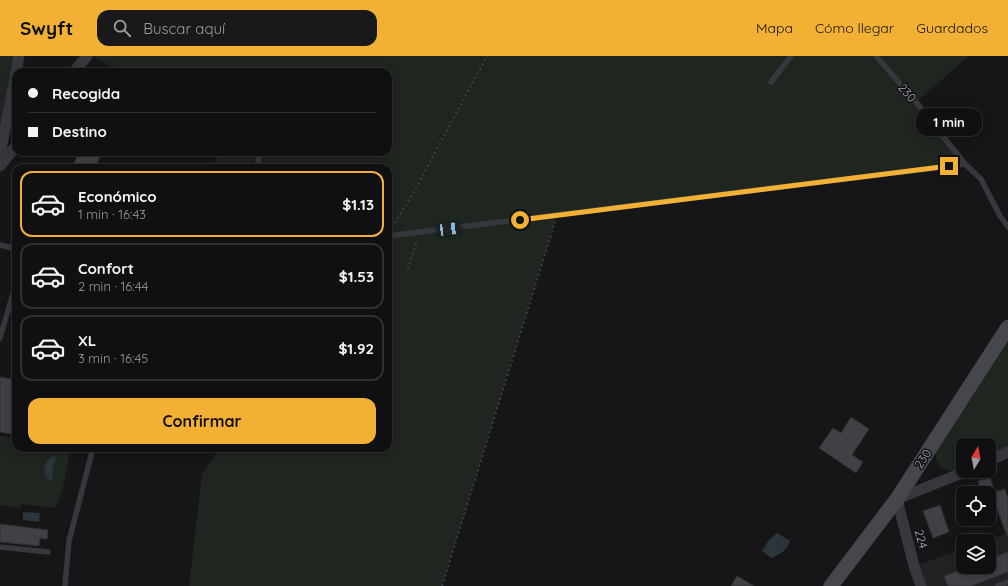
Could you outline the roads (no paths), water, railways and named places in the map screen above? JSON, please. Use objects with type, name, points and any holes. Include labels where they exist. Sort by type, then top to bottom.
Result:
[{"type":"street","points":[[17,68],[19,56]]},
{"type":"street","points":[[77,68],[87,56]]},
{"type":"street","points":[[0,155],[12,93]]},
{"type":"street","points":[[0,166],[12,151]]},
{"type":"street","name":"230","points":[[831,586],[897,499],[1008,327]]},
{"type":"street","points":[[996,458],[1008,452]]},
{"type":"street","points":[[897,499],[956,475]]},
{"type":"street","name":"224","points":[[897,499],[914,566],[921,586]]},
{"type":"lane","points":[[771,82],[790,56]]},
{"type":"lane","name":"230","points":[[876,56],[916,102],[965,164],[981,180],[1000,216],[1008,227]]},
{"type":"lane","points":[[392,236],[965,164]]},
{"type":"lane","points":[[0,245],[12,248]]},
{"type":"lane","points":[[0,338],[12,304]]},
{"type":"lane","points":[[66,586],[69,541],[93,452]]},
{"type":"lane","points":[[0,547],[48,552]]},
{"type":"lane","points":[[998,586],[1008,582]]}]
